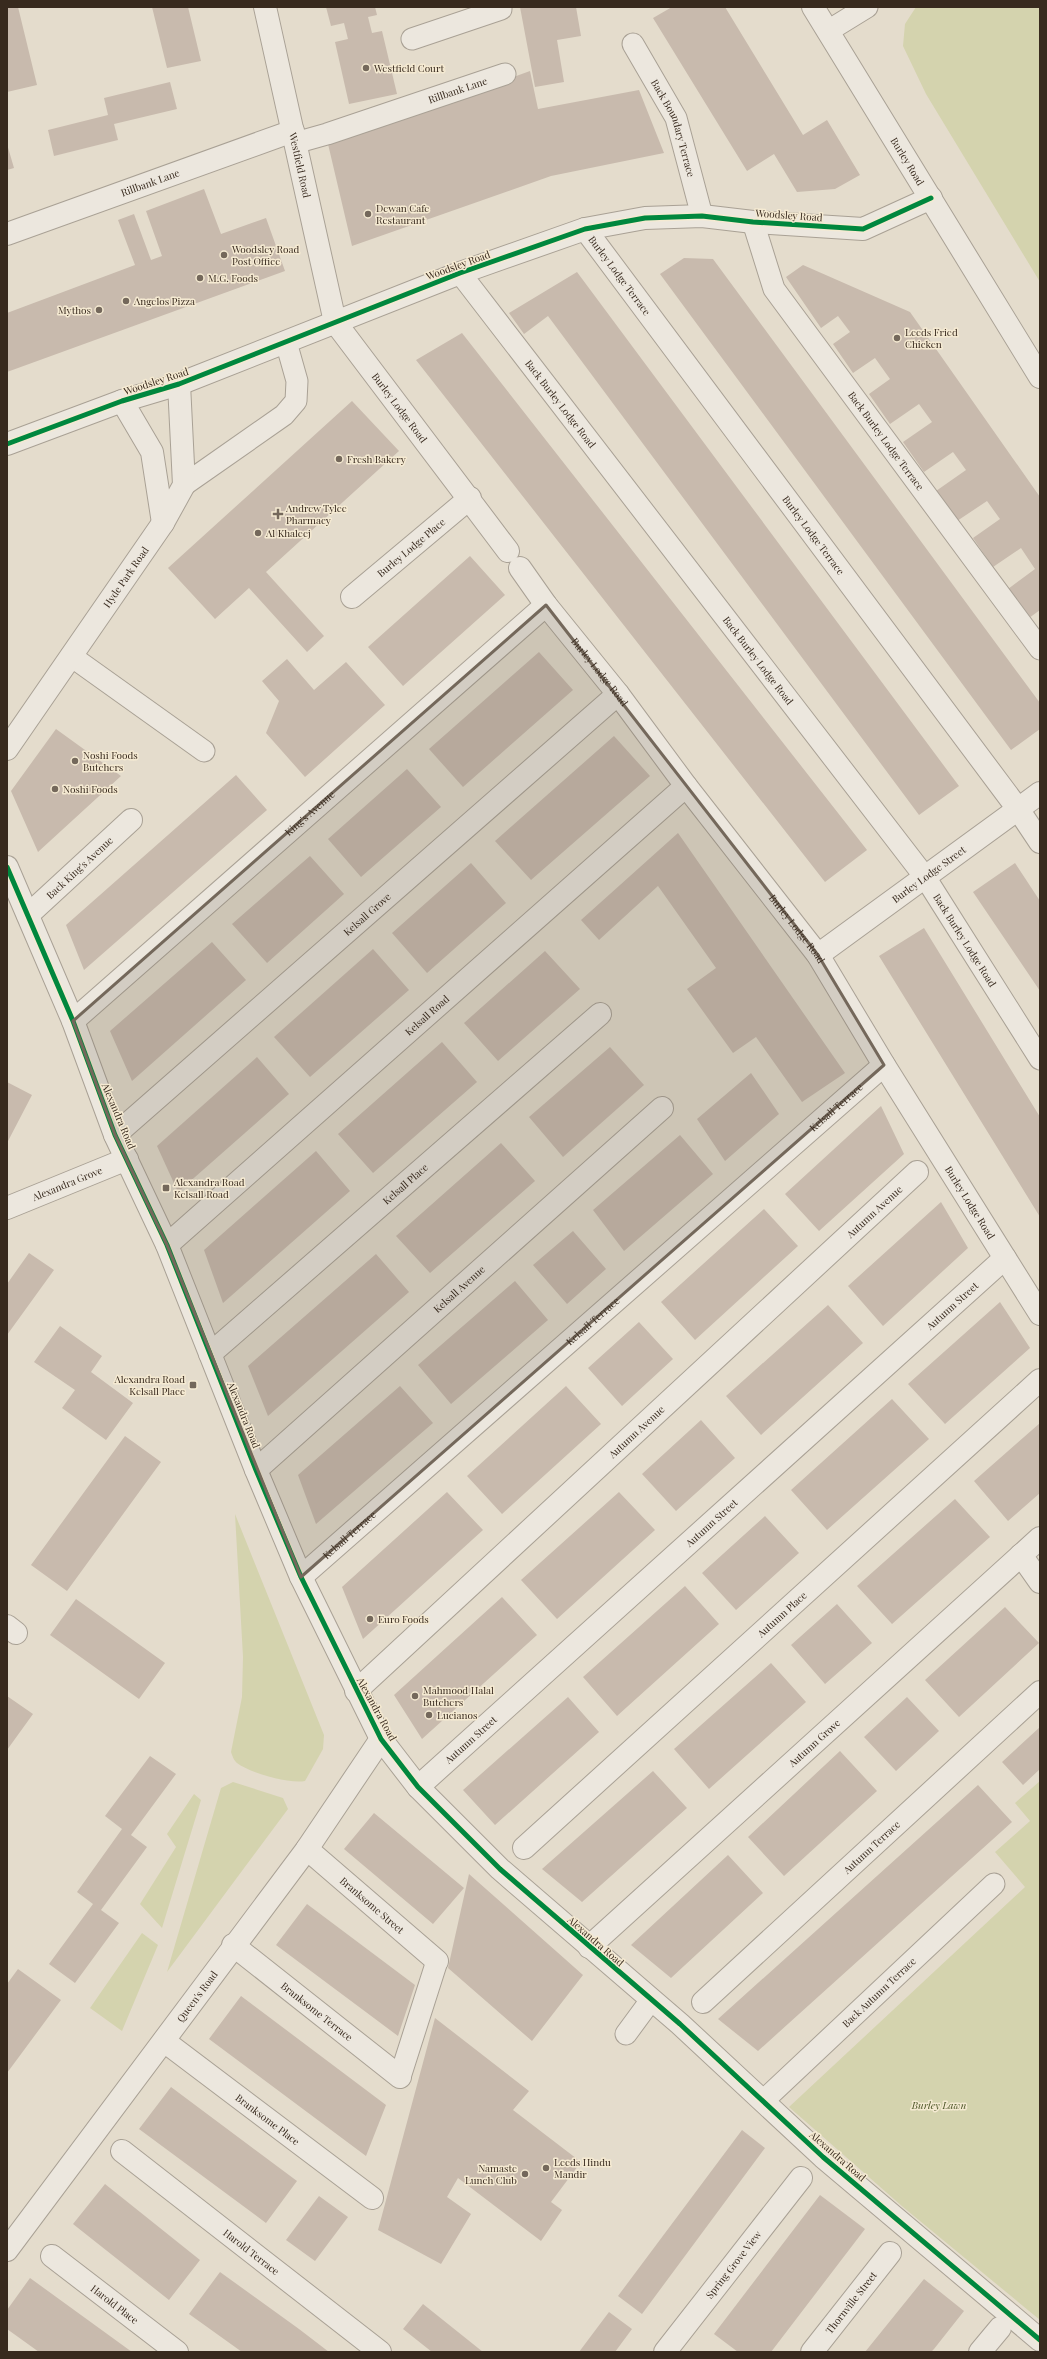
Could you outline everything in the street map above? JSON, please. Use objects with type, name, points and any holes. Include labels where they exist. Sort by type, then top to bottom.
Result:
[{"type":"street","name":"Westfield Road","points":[[265,7],[335,322]]},
{"type":"street","name":"Burley Road","points":[[813,7],[1040,377]]},
{"type":"street","name":"Rillbank Lane","points":[[7,234],[294,137]]},
{"type":"street","name":"Woodsley Road","points":[[7,444],[122,401],[179,384],[460,273],[585,229],[645,218],[702,216],[753,222],[863,229],[931,198]]},
{"type":"street","name":"Burley Lodge Terrace","points":[[585,229],[1018,809],[1040,842]]},
{"type":"street","name":"Burley Lodge Road","points":[[335,322],[470,498],[546,605],[618,694],[686,786],[818,955],[884,1065],[1040,1314]]},
{"type":"street","points":[[179,384],[184,485]]},
{"type":"street","points":[[122,401],[152,452],[163,523]]},
{"type":"street","name":"Hyde Park Road","points":[[7,749],[163,523],[184,485]]},
{"type":"street","name":"Burley Lodge Place","points":[[352,597],[470,498]]},
{"type":"street","name":"King's Avenue","points":[[73,1021],[546,605]]},
{"type":"street","name":"Kelsall Grove","points":[[115,1135],[618,694]]},
{"type":"street","name":"Kelsall Road","points":[[167,1245],[686,786]]},
{"type":"street","name":"Burley Lodge Street","points":[[818,955],[1040,793]]},
{"type":"street","name":"Back King's Avenue","points":[[28,915],[131,820]]},
{"type":"street","name":"Alexandra Road","points":[[7,867],[73,1021],[115,1135],[167,1245],[256,1470],[301,1577],[381,1739],[418,1787],[500,1869],[651,2000],[823,2157],[1040,2340]]},
{"type":"street","name":"Kelsall Place","points":[[210,1354],[600,1014]]},
{"type":"street","name":"Kelsall Terrace","points":[[301,1577],[884,1065]]},
{"type":"street","name":"Kelsall Avenue","points":[[256,1470],[662,1108]]},
{"type":"street","name":"Alexandra Grove","points":[[7,1208],[127,1159]]},
{"type":"street","name":"Autumn Avenue","points":[[356,1691],[917,1172]]},
{"type":"street","name":"Autumn Street","points":[[418,1787],[1005,1258]]},
{"type":"street","name":"Autumn Place","points":[[524,1848],[1040,1380]]},
{"type":"street","name":"Autumn Grove","points":[[589,1947],[1040,1538]]},
{"type":"street","points":[[1021,1555],[1040,1582]]},
{"type":"street","name":"Autumn Terrace","points":[[703,2002],[1040,1692]]},
{"type":"street","name":"Queen's Road","points":[[7,2250],[164,2041],[233,1945],[307,1848],[381,1739]]},
{"type":"street","name":"Branksome Street","points":[[307,1848],[437,1961]]},
{"type":"street","name":"Branksome Terrace","points":[[233,1945],[400,2077]]},
{"type":"street","name":"Branksome Place","points":[[164,2041],[372,2198]]},
{"type":"street","name":"Harold Terrace","points":[[122,2151],[380,2352]]},
{"type":"street","name":"Spring Grove View","points":[[665,2352],[801,2178]]},
{"type":"street","name":"Thornville Street","points":[[812,2352],[890,2253]]},
{"type":"street","name":"Harold Place","points":[[52,2256],[177,2352]]},
{"type":"street","points":[[980,2352],[1000,2328]]},
{"type":"lane","points":[[412,39],[501,9],[501,7]]},
{"type":"lane","points":[[828,30],[867,7]]},
{"type":"lane","name":"Back Boundary Terrace","points":[[633,44],[676,118],[702,216]]},
{"type":"lane","name":"Rillbank Lane","points":[[294,137],[505,74]]},
{"type":"lane","name":"Back Burley Lodge Terrace","points":[[753,222],[774,289],[1040,650]]},
{"type":"lane","name":"Back Burley Lodge Road","points":[[460,273],[925,877],[1040,1059]]},
{"type":"lane","points":[[184,485],[284,415],[296,401],[297,381],[286,342]]},
{"type":"lane","points":[[71,656],[204,751]]},
{"type":"lane","name":"Back Autumn Terrace","points":[[763,2101],[994,1884]]},
{"type":"lane","points":[[400,2077],[437,1961]]},
{"type":"lane","points":[[626,2034],[651,2000]]},
{"type":"highlighted area","points":[[546,605],[818,955],[884,1065],[301,1577],[167,1245],[115,1135],[73,1021]]},
{"type":"green space","points":[[916,7],[1040,7],[1040,282],[926,94],[903,46],[905,24]]},
{"type":"green space","points":[[235,1514],[324,1735],[323,1749],[305,1781],[289,1781],[260,1774],[243,1767],[236,1762],[231,1752],[242,1697],[243,1657]]},
{"type":"green space","name":"Burley Lawn","points":[[1040,1781],[1040,2320],[903,2207],[789,2107],[1025,1887],[995,1852],[1030,1821],[1015,1803]]},
{"type":"green space","points":[[233,1782],[283,1798],[288,1809],[167,1972],[221,1788]]},
{"type":"green space","points":[[194,1794],[201,1800],[162,1928],[140,1904],[176,1847],[167,1834]]},
{"type":"green space","points":[[142,1933],[158,1945],[122,2031],[90,2008]]},
{"type":"building","points":[[7,7],[18,7],[37,85],[7,92]]},
{"type":"building","points":[[152,7],[188,7],[201,61],[167,68]]},
{"type":"building","name":"Westfield Court","points":[[326,7],[375,7],[377,15],[368,17],[372,33],[382,31],[397,94],[349,104],[335,42],[348,39],[344,23],[331,26]]},
{"type":"building","points":[[520,7],[576,7],[581,36],[557,40],[564,82],[535,87]]},
{"type":"building","points":[[672,7],[725,7],[803,135],[827,120],[860,175],[835,189],[797,192],[774,154],[747,171],[653,18]]},
{"type":"building","points":[[530,71],[538,109],[639,90],[664,153],[551,176],[352,246],[328,144]]},
{"type":"building","points":[[170,82],[177,109],[114,124],[118,140],[54,156],[48,130],[108,115],[104,98]]},
{"type":"building","points":[[7,144],[14,168],[7,170]]},
{"type":"building","points":[[204,189],[221,234],[266,218],[285,271],[7,372],[7,313],[135,265],[118,220],[134,214],[151,260],[162,256],[146,211]]},
{"type":"building","points":[[684,258],[713,259],[1040,703],[1040,729],[1011,750],[660,274]]},
{"type":"building","points":[[803,265],[910,312],[1040,497],[1040,610],[1029,618],[1008,589],[1035,569],[1021,548],[993,567],[973,538],[1000,519],[987,501],[957,521],[936,491],[966,470],[953,452],[924,472],[903,442],[932,422],[919,404],[890,424],[869,394],[890,379],[875,358],[853,373],[833,344],[850,332],[838,316],[821,328],[786,277]]},
{"type":"building","points":[[577,272],[959,786],[919,815],[548,316],[524,334],[509,313]]},
{"type":"building","points":[[462,333],[867,850],[825,882],[416,360]]},
{"type":"building","points":[[352,401],[399,451],[266,572],[324,636],[307,652],[249,588],[215,619],[168,568]]},
{"type":"building","points":[[470,556],[505,595],[403,686],[368,647]]},
{"type":"building","points":[[539,652],[573,690],[463,787],[429,749]]},
{"type":"building","points":[[287,659],[314,690],[346,662],[385,705],[305,777],[266,733],[279,701],[262,681]]},
{"type":"building","points":[[56,729],[121,776],[38,852],[11,791]]},
{"type":"building","points":[[614,736],[650,776],[531,880],[495,841]]},
{"type":"building","points":[[407,769],[441,807],[361,877],[328,839]]},
{"type":"building","points":[[236,775],[267,810],[84,970],[66,925]]},
{"type":"building","points":[[678,833],[845,1073],[802,1102],[756,1037],[733,1053],[687,989],[716,968],[658,886],[599,940],[581,920]]},
{"type":"building","points":[[310,856],[344,894],[267,963],[232,924]]},
{"type":"building","points":[[471,863],[506,903],[427,973],[392,933]]},
{"type":"building","points":[[1015,863],[1040,901],[1040,991],[973,892]]},
{"type":"building","points":[[924,928],[1040,1117],[1040,1217],[879,956]]},
{"type":"building","points":[[212,942],[246,980],[132,1081],[110,1031]]},
{"type":"building","points":[[373,949],[409,990],[310,1077],[274,1037]]},
{"type":"building","points":[[545,951],[580,989],[498,1061],[464,1023]]},
{"type":"building","points":[[442,1042],[477,1082],[373,1173],[338,1134]]},
{"type":"building","points":[[610,1047],[644,1085],[563,1157],[529,1117]]},
{"type":"building","points":[[257,1057],[289,1094],[178,1192],[157,1146]]},
{"type":"building","points":[[751,1073],[779,1114],[725,1161],[697,1119]]},
{"type":"building","points":[[7,1082],[32,1095],[7,1143]]},
{"type":"building","points":[[881,1106],[904,1154],[819,1231],[785,1194]]},
{"type":"building","points":[[680,1135],[713,1174],[624,1251],[593,1210]]},
{"type":"building","points":[[501,1143],[535,1181],[430,1273],[396,1236]]},
{"type":"building","points":[[316,1151],[350,1191],[223,1303],[204,1250]]},
{"type":"building","points":[[941,1202],[968,1248],[883,1326],[848,1286]]},
{"type":"building","points":[[764,1209],[798,1246],[695,1340],[661,1302]]},
{"type":"building","points":[[573,1231],[606,1269],[567,1304],[533,1265]]},
{"type":"building","points":[[29,1253],[54,1270],[7,1335],[7,1284]]},
{"type":"building","points":[[376,1254],[409,1292],[268,1416],[248,1366]]},
{"type":"building","points":[[515,1281],[548,1320],[451,1404],[418,1365]]},
{"type":"building","points":[[1000,1302],[1030,1348],[945,1424],[908,1384]]},
{"type":"building","points":[[828,1305],[863,1343],[761,1435],[726,1396]]},
{"type":"building","points":[[639,1322],[673,1359],[622,1406],[588,1368]]},
{"type":"building","points":[[60,1326],[102,1356],[91,1372],[133,1403],[106,1440],[62,1408],[75,1390],[34,1362]]},
{"type":"building","points":[[400,1386],[433,1423],[316,1524],[298,1475]]},
{"type":"building","points":[[566,1386],[601,1424],[502,1514],[467,1476]]},
{"type":"building","points":[[892,1399],[929,1439],[827,1530],[791,1490]]},
{"type":"building","points":[[701,1420],[735,1458],[676,1511],[642,1474]]},
{"type":"building","points":[[1040,1423],[1040,1493],[1008,1521],[974,1481]]},
{"type":"building","points":[[125,1436],[161,1462],[67,1591],[31,1565]]},
{"type":"building","points":[[447,1492],[483,1530],[363,1639],[342,1587]]},
{"type":"building","points":[[619,1492],[655,1530],[557,1619],[521,1580]]},
{"type":"building","points":[[955,1499],[990,1537],[892,1624],[857,1586]]},
{"type":"building","points":[[765,1516],[799,1553],[736,1610],[702,1573]]},
{"type":"building","points":[[685,1586],[719,1624],[617,1716],[583,1677]]},
{"type":"building","points":[[502,1597],[537,1635],[422,1739],[394,1695]]},
{"type":"building","points":[[76,1599],[165,1663],[139,1699],[50,1635]]},
{"type":"building","points":[[837,1604],[872,1643],[825,1684],[791,1645]]},
{"type":"building","points":[[1005,1607],[1039,1643],[959,1717],[925,1680]]},
{"type":"building","points":[[771,1663],[806,1702],[709,1789],[674,1749]]},
{"type":"building","points":[[7,1696],[33,1714],[7,1750]]},
{"type":"building","points":[[568,1697],[599,1732],[495,1825],[463,1790]]},
{"type":"building","points":[[907,1697],[939,1731],[896,1771],[864,1737]]},
{"type":"building","points":[[1040,1727],[1040,1769],[1023,1785],[1002,1762]]},
{"type":"building","points":[[840,1751],[877,1791],[784,1876],[748,1837]]},
{"type":"building","points":[[150,1756],[176,1774],[131,1835],[147,1847],[101,1910],[119,1923],[75,1983],[49,1964],[93,1904],[77,1892],[122,1829],[105,1816]]},
{"type":"building","points":[[653,1771],[687,1808],[582,1902],[542,1869]]},
{"type":"building","points":[[978,1785],[1012,1822],[758,2051],[718,2019]]},
{"type":"building","points":[[374,1813],[464,1888],[433,1924],[344,1849]]},
{"type":"building","points":[[728,1855],[763,1893],[671,1978],[631,1945]]},
{"type":"building","points":[[469,1874],[583,1975],[532,2041],[448,1968]]},
{"type":"building","points":[[307,1904],[415,1985],[398,2036],[276,1945]]},
{"type":"building","points":[[18,1969],[61,2000],[7,2073],[7,1984]]},
{"type":"building","points":[[241,1996],[386,2105],[366,2156],[209,2039]]},
{"type":"building","points":[[435,2018],[529,2091],[513,2110],[581,2162],[551,2202],[562,2210],[541,2241],[458,2178],[447,2197],[471,2214],[441,2264],[378,2230]]},
{"type":"building","points":[[171,2087],[297,2181],[266,2223],[139,2129]]},
{"type":"building","points":[[742,2130],[765,2148],[642,2314],[618,2296]]},
{"type":"building","points":[[105,2184],[200,2260],[169,2300],[73,2224]]},
{"type":"building","points":[[820,2195],[865,2229],[771,2352],[738,2352],[714,2334]]},
{"type":"building","points":[[319,2196],[348,2217],[315,2261],[286,2240]]},
{"type":"building","points":[[220,2272],[329,2352],[242,2352],[189,2314]]},
{"type":"building","points":[[30,2278],[132,2352],[39,2352],[7,2329],[7,2310]]},
{"type":"building","points":[[924,2279],[964,2311],[934,2349],[931,2352],[865,2352]]},
{"type":"building","points":[[423,2304],[483,2352],[432,2352],[403,2329]]},
{"type":"building","points":[[609,2312],[632,2329],[615,2352],[579,2352]]},
{"type":"cycle path","points":[[7,444],[122,401],[179,384],[460,273],[585,229],[645,218],[702,216],[753,222],[863,229],[931,198]]},
{"type":"cycle path","points":[[7,867],[73,1021],[115,1135],[167,1245],[256,1470],[301,1577],[381,1739],[418,1787],[500,1869],[680,2024],[823,2157],[1040,2340]]},
{"type":"place","name":"Westfield Court","points":[[366,68]]},
{"type":"place","name":"Dewan Cafe Restaurant","points":[[368,214]]},
{"type":"place","name":"Woodsley Road Post Office","points":[[224,255]]},
{"type":"place","name":"M.G. Foods","points":[[200,278]]},
{"type":"place","name":"Angelos Pizza","points":[[126,301]]},
{"type":"place","name":"Mythos","points":[[99,310]]},
{"type":"place","name":"Leeds Fried Chicken","points":[[897,338]]},
{"type":"place","name":"Fresh Bakery","points":[[339,459]]},
{"type":"place","name":"Andrew Tylee Pharmacy","points":[[278,514]]},
{"type":"place","name":"Al Khaleej","points":[[258,533]]},
{"type":"place","name":"Noshi Foods Butchers","points":[[75,761]]},
{"type":"place","name":"Noshi Foods","points":[[55,789]]},
{"type":"place","name":"Alexandra Road Kelsall Road","points":[[166,1188]]},
{"type":"place","name":"Alexandra Road Kelsall Place","points":[[193,1385]]},
{"type":"place","name":"Euro Foods","points":[[370,1619]]},
{"type":"place","name":"Mahmood Halal Butchers","points":[[415,1696]]},
{"type":"place","name":"Lucianos","points":[[429,1715]]},
{"type":"place","name":"Leeds Hindu Mandir","points":[[546,2168]]},
{"type":"place","name":"Namaste Lunch Club","points":[[525,2174]]}]
